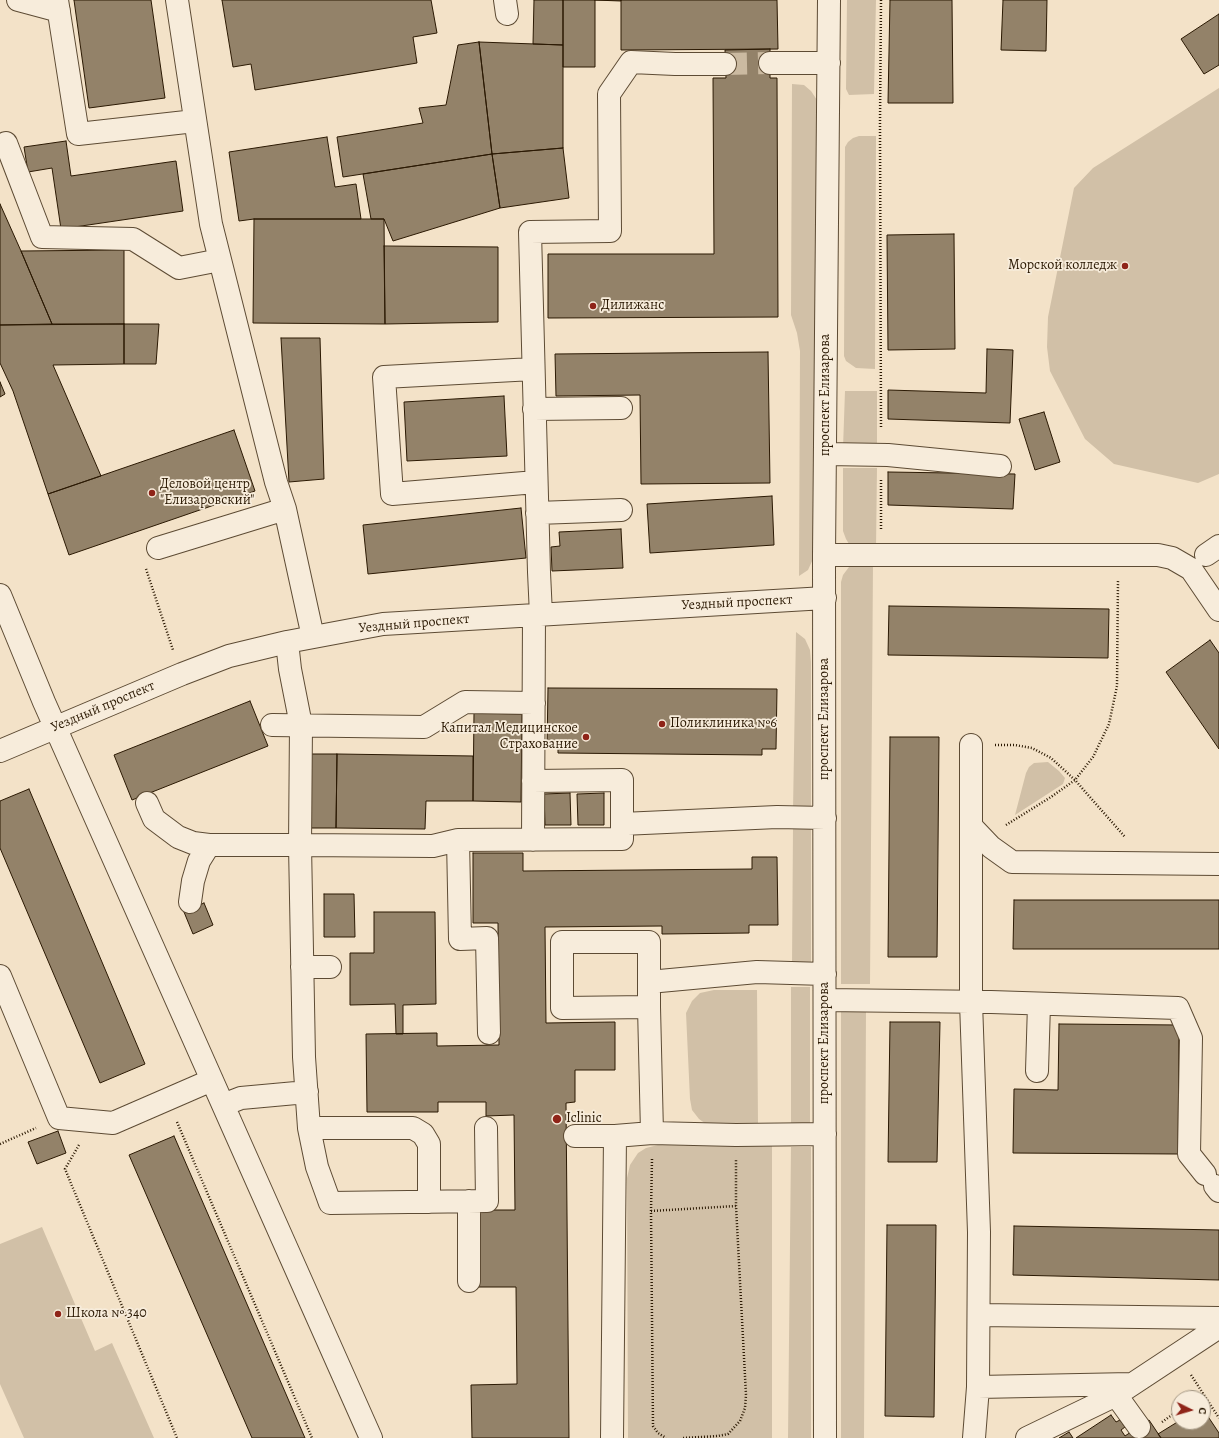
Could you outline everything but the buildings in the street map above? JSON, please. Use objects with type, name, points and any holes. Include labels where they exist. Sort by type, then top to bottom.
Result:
[{"type":"street","points":[[18,0],[58,6],[78,134],[195,121]]},
{"type":"street","points":[[177,0],[211,224],[276,482],[285,509],[313,637]]},
{"type":"street","name":"проспект Елизарова","points":[[825,1438],[824,555],[829,0]]},
{"type":"street","points":[[533,840],[534,703],[537,615],[537,514],[530,232],[610,231],[609,94],[631,62],[725,64]]},
{"type":"street","points":[[770,64],[829,63]]},
{"type":"street","points":[[6,143],[42,237],[133,239],[179,268],[220,260]]},
{"type":"street","points":[[533,369],[384,377],[392,494],[536,482]]},
{"type":"street","points":[[534,409],[621,408]]},
{"type":"street","points":[[826,454],[882,455],[1000,466]]},
{"type":"street","points":[[158,548],[285,509]]},
{"type":"street","points":[[537,514],[621,510]]},
{"type":"street","points":[[824,555],[1158,555],[1172,558],[1191,569],[1219,610]]},
{"type":"street","points":[[0,595],[44,702],[371,1438]]},
{"type":"street","name":"Уездный проспект","points":[[0,751],[182,674],[229,656],[286,642],[383,624],[825,598]]},
{"type":"street","points":[[286,642],[301,725],[300,845],[302,967],[304,1057],[309,1128],[316,1167],[330,1202],[487,1201],[486,1128]]},
{"type":"street","points":[[272,725],[424,727],[465,702],[534,703]]},
{"type":"street","points":[[971,745],[977,833],[971,1002],[979,1232],[978,1387],[974,1438]]},
{"type":"street","points":[[147,803],[154,819],[178,837],[193,843],[209,845],[432,846],[458,840],[622,839],[622,780],[533,781]]},
{"type":"street","points":[[622,824],[777,817],[825,818]]},
{"type":"street","points":[[977,833],[991,848],[1012,862],[1219,864]]},
{"type":"street","points":[[458,840],[460,939],[487,938],[489,1033]]},
{"type":"street","points":[[190,902],[193,881],[199,861],[209,845]]},
{"type":"street","points":[[649,1007],[562,1008],[562,942],[649,942],[652,1133]]},
{"type":"street","points":[[302,967],[330,967]]},
{"type":"street","points":[[649,982],[757,972],[825,974]]},
{"type":"street","points":[[0,976],[66,1118],[113,1124],[212,1080]]},
{"type":"street","points":[[825,1000],[971,1002],[1178,1008],[1191,1038],[1189,1154],[1213,1184]]},
{"type":"street","points":[[1037,1071],[1039,1004]]},
{"type":"street","points":[[223,1105],[241,1098],[307,1092]]},
{"type":"street","points":[[309,1128],[412,1128],[422,1134],[429,1144],[429,1202]]},
{"type":"street","points":[[575,1136],[615,1136],[652,1133],[736,1135],[825,1134]]},
{"type":"street","points":[[612,1438],[615,1136]]},
{"type":"street","points":[[469,1201],[469,1281]]},
{"type":"street","points":[[979,1315],[1219,1318]]},
{"type":"street","points":[[1026,1438],[1124,1390],[1219,1327]]},
{"type":"street","points":[[978,1387],[1124,1390]]},
{"type":"street","points":[[1124,1390],[1150,1425]]},
{"type":"path","points":[[881,0],[881,555]]},
{"type":"path","points":[[977,833],[1050,798],[1074,780],[1093,757],[1109,724],[1117,686],[1118,555]]},
{"type":"path","points":[[146,569],[182,674]]},
{"type":"path","points":[[971,745],[1015,745],[1032,748],[1051,758],[1074,780],[1148,863]]},
{"type":"path","points":[[168,1100],[312,1438]]},
{"type":"path","points":[[0,1144],[66,1118],[79,1146],[64,1169],[176,1438]]},
{"type":"path","points":[[652,1133],[651,1212],[653,1426],[658,1433],[666,1438]]},
{"type":"path","points":[[683,1438],[728,1434],[740,1421],[745,1408],[746,1395],[736,1206],[736,1135]]},
{"type":"path","points":[[651,1212],[736,1206]]},
{"type":"path","points":[[1177,1354],[1202,1390]]},
{"type":"path","points":[[1211,1405],[1219,1418]]},
{"type":"path","points":[[1150,1425],[1171,1414]]},
{"type":"shaded area","points":[[847,0],[876,0],[874,94],[849,95],[846,89]]},
{"type":"shaded area","points":[[792,84],[804,85],[811,91],[817,100],[813,559],[808,570],[799,576],[800,351],[797,333],[791,315]]},
{"type":"shaded area","points":[[1219,88],[1219,474],[1198,483],[1114,464],[1085,439],[1050,371],[1047,347],[1048,317],[1074,188],[1093,168]]},
{"type":"shaded area","points":[[859,136],[876,136],[875,369],[856,368],[846,361],[844,356],[845,147],[853,138]]},
{"type":"shaded area","points":[[845,391],[877,391],[877,448],[843,448]]},
{"type":"shaded area","points":[[843,468],[877,468],[876,549],[849,544],[846,539],[843,531]]},
{"type":"shaded area","points":[[873,563],[870,984],[841,984],[841,582],[843,575],[849,567]]},
{"type":"shaded area","points":[[796,632],[805,639],[810,650],[811,810],[793,810]]},
{"type":"shaded area","points":[[1048,762],[1065,778],[1063,784],[1015,815],[1029,767],[1034,763]]},
{"type":"shaded area","points":[[793,829],[811,829],[811,965],[792,965]]},
{"type":"shaded area","points":[[791,987],[810,987],[810,1124],[791,1124]]},
{"type":"shaded area","points":[[714,990],[757,990],[758,1125],[706,1124],[699,1119],[692,1110],[690,1099],[686,1013],[692,1001],[700,993]]},
{"type":"shaded area","points":[[841,1009],[866,1009],[864,1438],[841,1438]]},
{"type":"shaded area","points":[[658,1145],[772,1146],[772,1438],[628,1438],[627,1178],[630,1165],[638,1153],[646,1148]]},
{"type":"shaded area","points":[[791,1147],[811,1147],[811,1438],[788,1438]]},
{"type":"shaded area","name":"Школа № 340","points":[[42,1227],[95,1351],[112,1343],[154,1438],[24,1438],[0,1384],[0,1244]]},
{"type":"tunnel","points":[[725,64],[770,63]]},
{"type":"place","name":"Морской колледж","points":[[1125,266]]},
{"type":"place","name":"Дилижанс","points":[[593,306]]},
{"type":"place","name":"Деловой центр \"Елизаровский\"","points":[[152,493]]},
{"type":"place","name":"Поликлиника №6","points":[[662,724]]},
{"type":"place","name":"Капитал Медицинское Страхование","points":[[586,737]]},
{"type":"place","name":"Iclinic","points":[[557,1119]]},
{"type":"place","name":"Школа № 340","points":[[58,1314]]}]
